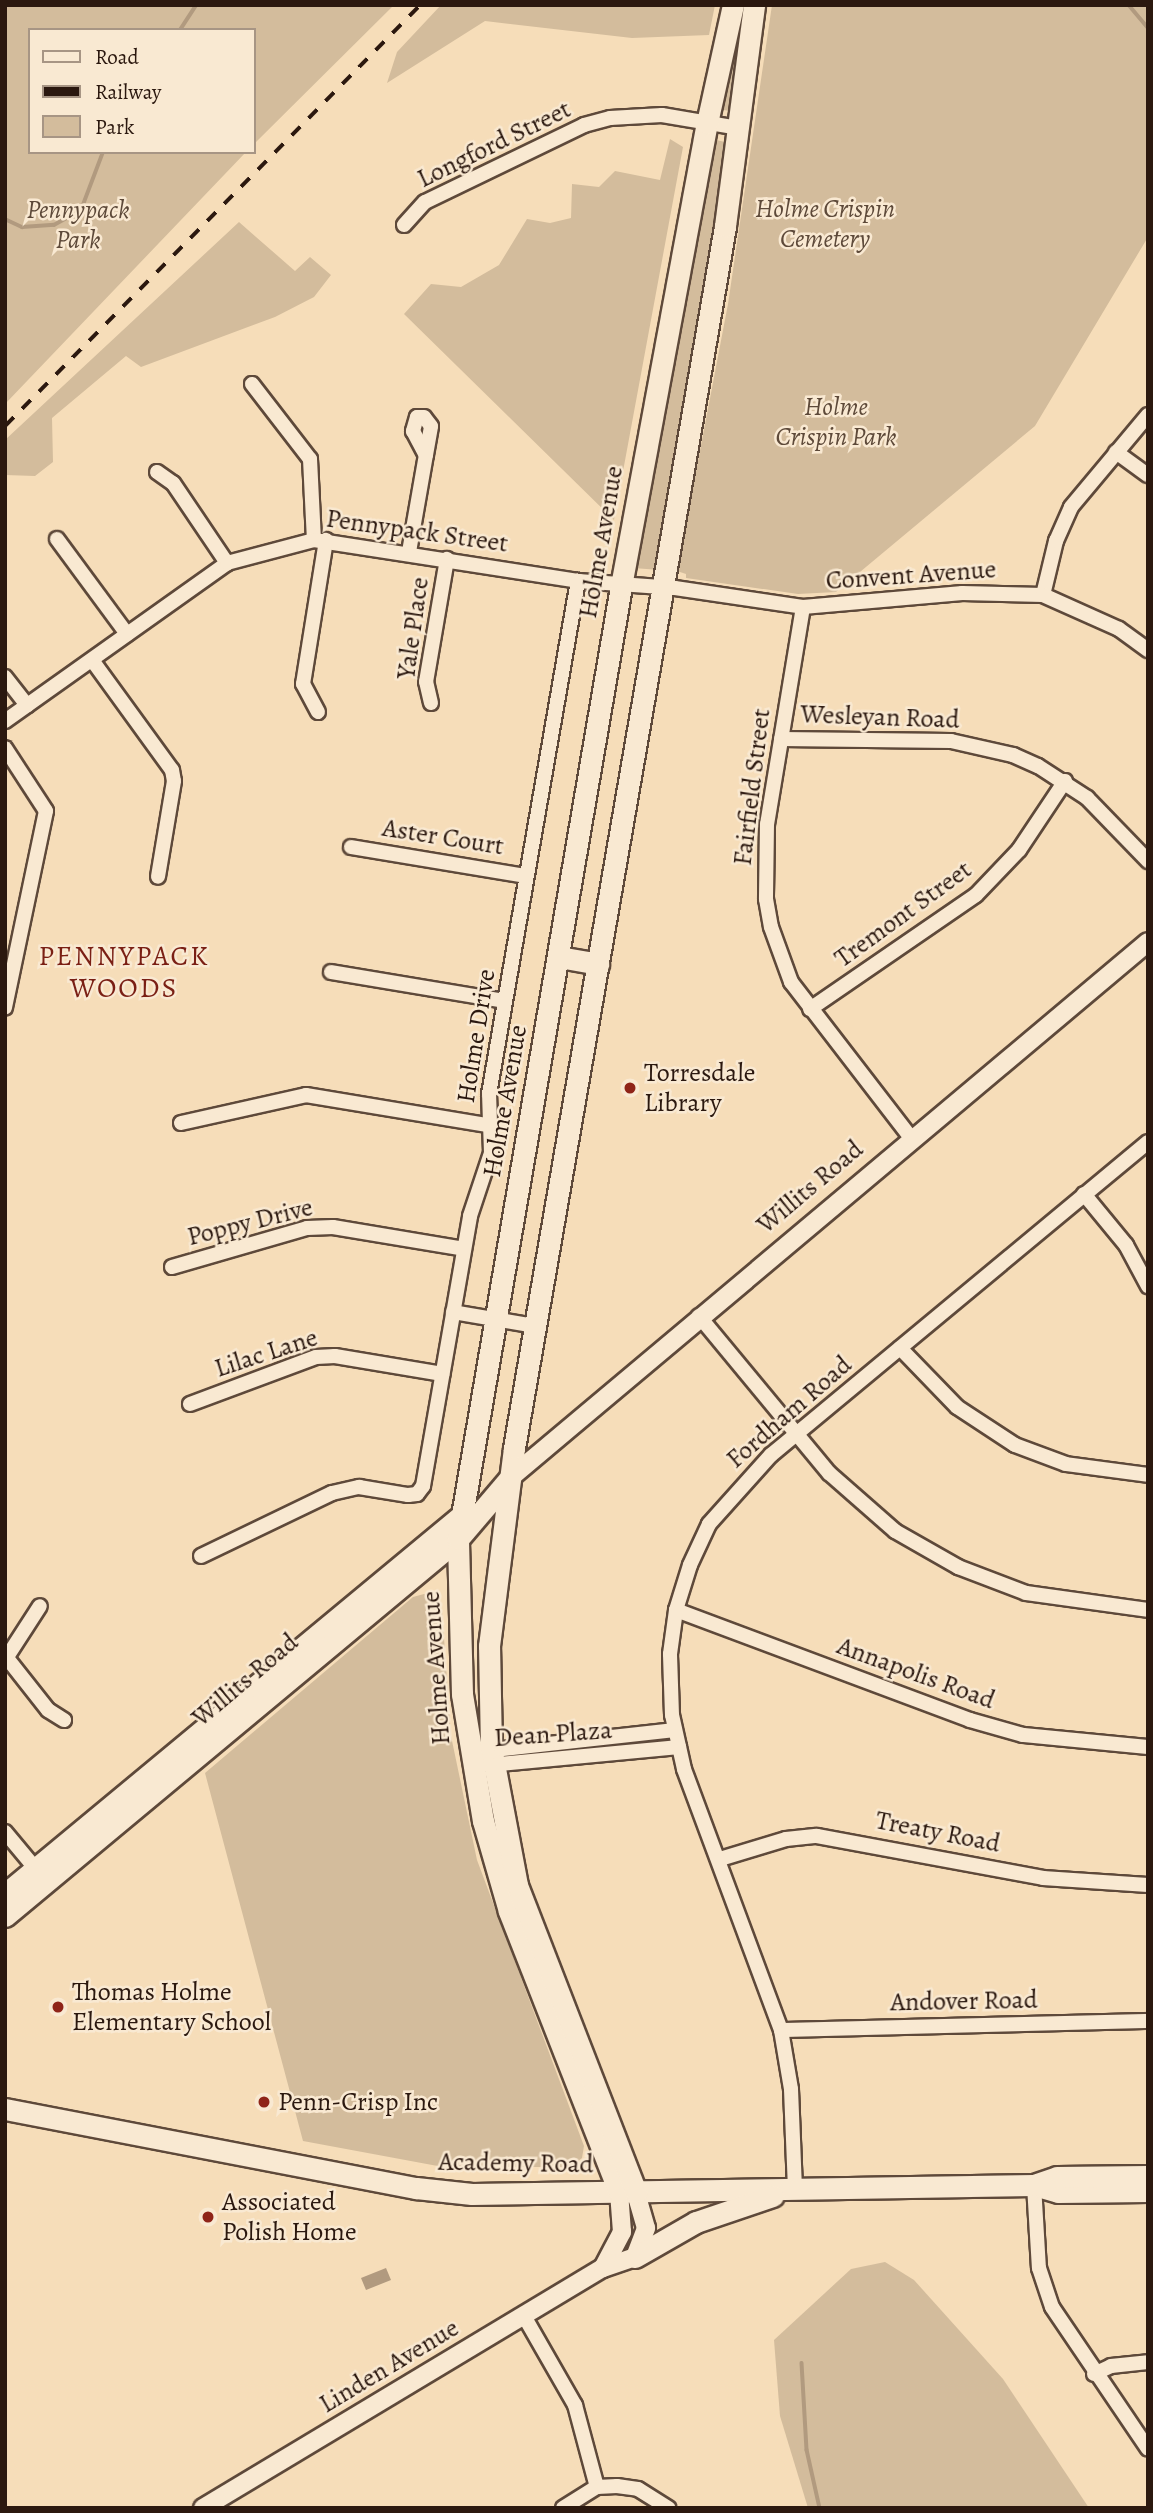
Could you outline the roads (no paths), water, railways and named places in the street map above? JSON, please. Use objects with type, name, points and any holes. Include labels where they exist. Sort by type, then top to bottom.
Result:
[{"type":"main road","name":"Holme Avenue","points":[[628,2192],[509,1911],[471,1760],[459,1662],[458,1539],[621,586],[706,123],[733,5]]},
{"type":"main road","name":"Holme Avenue","points":[[628,2192],[524,1905],[492,1758],[491,1625],[510,1478],[665,588],[738,128],[754,5]]},
{"type":"main road","points":[[559,957],[598,964]]},
{"type":"main road","name":"Willits Road","points":[[5,1916],[41,1875],[462,1514],[510,1478]]},
{"type":"main road","name":"Willits Road","points":[[5,1895],[41,1875],[458,1539],[510,1478]]},
{"type":"main road","name":"Academy Road","points":[[5,2109],[435,2190],[486,2194],[1034,2185],[1058,2192],[1148,2191]]},
{"type":"main road","name":"Academy Road","points":[[1034,2185],[1057,2176],[1148,2176]]},
{"type":"main road","points":[[635,2257],[696,2222],[794,2189]]},
{"type":"street","name":"Longford Street","points":[[404,225],[425,202],[584,125],[636,116],[738,128]]},
{"type":"street","points":[[252,384],[310,459],[320,540],[303,684],[318,712]]},
{"type":"street","points":[[1043,595],[1068,514],[1148,415]]},
{"type":"street","points":[[1116,452],[1148,475]]},
{"type":"street","name":"Yale Place","points":[[409,552],[426,455]]},
{"type":"street","points":[[157,472],[173,483],[227,563]]},
{"type":"street","points":[[57,539],[127,634]]},
{"type":"street","name":"Pennypack Street","points":[[5,721],[227,563],[320,540],[409,552],[578,581],[665,588]]},
{"type":"street","name":"Yale Place","points":[[431,703],[426,682],[447,559]]},
{"type":"street","name":"Holme Drive","points":[[201,1556],[347,1488],[417,1494],[423,1486],[470,1216],[491,1153],[489,1094],[578,581]]},
{"type":"street","name":"Convent Avenue","points":[[665,588],[803,607],[962,593],[1043,595],[1110,624],[1148,650]]},
{"type":"street","name":"Fairfield Street","points":[[803,607],[767,824],[766,899],[779,956],[810,1009],[912,1139]]},
{"type":"street","points":[[92,660],[172,770],[158,877]]},
{"type":"street","points":[[5,677],[27,705]]},
{"type":"street","name":"Wesleyan Road","points":[[781,739],[951,741],[1013,755],[1065,781],[1105,814],[1148,861]]},
{"type":"street","points":[[5,748],[46,811],[5,1008]]},
{"type":"street","name":"Tremont Street","points":[[810,1009],[976,895],[1019,850],[1065,781]]},
{"type":"street","name":"Aster Court","points":[[351,846],[526,876]]},
{"type":"street","name":"Willits Road","points":[[510,1478],[699,1316],[1148,942]]},
{"type":"street","points":[[331,972],[505,1001]]},
{"type":"street","points":[[181,1123],[306,1095],[488,1125]]},
{"type":"street","name":"Fordham Road","points":[[794,2189],[791,2089],[781,2030],[679,1748],[675,1730],[669,1689],[676,1610],[709,1524],[735,1492],[796,1434],[1148,1142]]},
{"type":"street","points":[[1084,1194],[1126,1245],[1148,1286]]},
{"type":"street","name":"Poppy Drive","points":[[172,1267],[307,1228],[333,1227],[464,1249]]},
{"type":"street","points":[[453,1312],[536,1326]]},
{"type":"street","points":[[699,1316],[796,1434],[867,1509],[895,1531],[958,1567],[994,1583],[1058,1601],[1148,1610]]},
{"type":"street","points":[[900,1348],[957,1407],[1015,1445],[1066,1464],[1148,1475]]},
{"type":"street","name":"Lilac Lane","points":[[190,1404],[316,1357],[335,1356],[442,1374]]},
{"type":"street","points":[[40,1606],[6,1659],[48,1710],[64,1720]]},
{"type":"street","name":"Annapolis Road","points":[[676,1610],[970,1720],[1086,1744],[1148,1747]]},
{"type":"street","name":"Dean Plaza","points":[[492,1758],[675,1730]]},
{"type":"street","name":"Dean Plaza","points":[[471,1760],[679,1748]]},
{"type":"street","points":[[5,1832],[41,1875]]},
{"type":"street","name":"Treaty Road","points":[[720,1859],[786,1839],[817,1836],[1043,1878],[1148,1885]]},
{"type":"street","name":"Andover Road","points":[[781,2030],[1148,2021]]},
{"type":"street","points":[[1034,2185],[1044,2287],[1067,2333],[1148,2449]]},
{"type":"street","points":[[628,2192],[646,2228],[635,2257]]},
{"type":"street","name":"Linden Avenue","points":[[603,2268],[620,2240],[628,2192]]},
{"type":"street","name":"Linden Avenue","points":[[203,2508],[603,2268],[635,2257]]},
{"type":"street","points":[[524,2316],[575,2404],[597,2487]]},
{"type":"street","points":[[1094,2374],[1111,2366],[1148,2362]]},
{"type":"street","points":[[563,2508],[597,2487],[638,2489],[668,2508]]},
{"type":"waterway","points":[[181,28],[196,5]]},
{"type":"waterway","points":[[1129,5],[1148,28]]},
{"type":"waterway","points":[[5,219],[22,227],[54,225],[81,210],[102,154]]},
{"type":"waterway","points":[[802,2363],[807,2450],[820,2508]]},
{"type":"railway","points":[[5,426],[420,5]]},
{"type":"place","name":"Torresdale Library","points":[[630,1088]]},
{"type":"place","name":"Thomas Holme Elementary School","points":[[58,2007]]},
{"type":"place","name":"Penn-Crisp Inc","points":[[264,2102]]},
{"type":"place","name":"Associated Polish Home","points":[[208,2217]]},
{"type":"district","name":"PENNYPACK WOODS","points":[[124,972]]},
{"type":"park label","name":"Holme Crispin Cemetery","points":[[825,224]]},
{"type":"park label","name":"Pennypack Park","points":[[78,225]]},
{"type":"park label","name":"Holme Crispin Park","points":[[836,422]]}]
